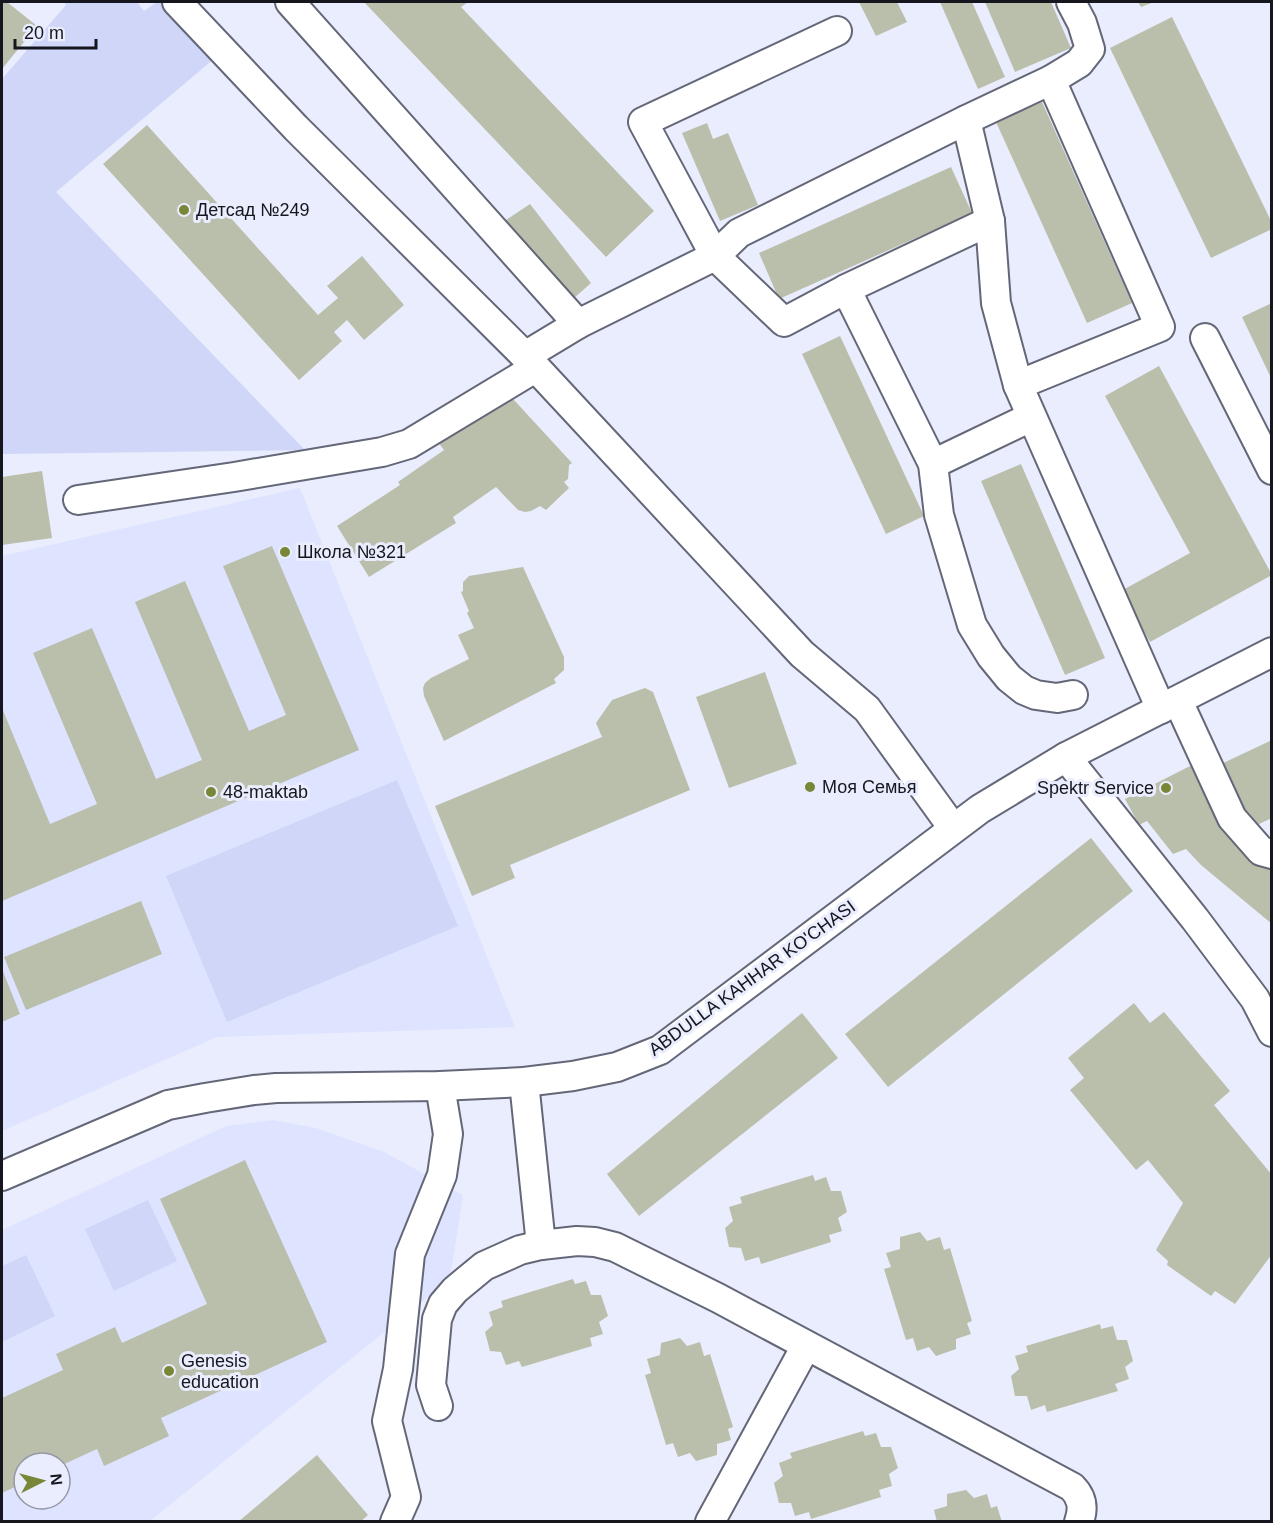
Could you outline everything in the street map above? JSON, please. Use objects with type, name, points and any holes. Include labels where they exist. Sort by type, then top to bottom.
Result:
[{"type":"street","points":[[177,2],[296,128],[530,362],[802,654],[867,709],[953,828]]},
{"type":"street","points":[[290,2],[578,324]]},
{"type":"street","points":[[78,500],[382,452],[409,444],[530,362],[578,324],[715,256],[739,233],[1051,80],[1079,63],[1090,49],[1082,23],[1071,2]]},
{"type":"street","points":[[837,31],[643,122],[715,256],[784,322],[990,221]]},
{"type":"street","points":[[1018,385],[1160,327],[1051,80]]},
{"type":"street","points":[[966,120],[990,221],[996,303],[1018,385],[1031,417],[1170,705],[1232,818],[1261,851],[1272,854]]},
{"type":"street","points":[[846,290],[933,464],[939,515],[972,625],[991,656],[1009,678],[1024,690],[1036,695],[1058,698],[1072,695]]},
{"type":"street","points":[[1205,338],[1272,470]]},
{"type":"street","points":[[933,464],[1031,417]]},
{"type":"street","name":"ABDULLA KAHHAR KO'CHASI","points":[[2,1176],[168,1105],[245,1091],[276,1088],[440,1086],[524,1082],[573,1076],[617,1067],[660,1050],[953,828],[1008,791],[1066,757],[1272,652]]},
{"type":"street","points":[[1066,757],[1202,928],[1255,999],[1272,1032]]},
{"type":"street","points":[[524,1082],[541,1245]]},
{"type":"street","points":[[395,1521],[406,1497],[387,1421],[398,1369],[410,1254],[442,1175],[448,1134],[440,1086]]},
{"type":"street","points":[[438,1406],[431,1385],[437,1319],[443,1304],[455,1290],[484,1266],[520,1250],[577,1241],[595,1242],[615,1247],[718,1298],[1072,1487],[1081,1501],[1082,1510],[1079,1521]]},
{"type":"street","points":[[711,1521],[806,1346]]},
{"type":"shaded area","points":[[64,2],[137,2],[144,11],[157,2],[164,2],[215,58],[56,192],[305,450],[2,454],[2,79],[66,5]]},
{"type":"shaded area","name":"48-maktab","points":[[300,488],[515,1027],[217,1037],[2,1131],[2,556]]},
{"type":"shaded area","points":[[397,780],[458,926],[227,1022],[166,876]]},
{"type":"shaded area","name":"Genesis education","points":[[273,1120],[316,1128],[384,1152],[463,1195],[450,1279],[150,1521],[2,1521],[2,1230],[226,1126]]},
{"type":"shaded area","points":[[148,1200],[177,1261],[114,1291],[85,1229]]},
{"type":"shaded area","points":[[26,1255],[55,1316],[2,1342],[2,1266]]},
{"type":"building","points":[[2,2],[7,2],[37,26],[2,69]]},
{"type":"building","points":[[364,2],[468,2],[461,7],[654,211],[606,257]]},
{"type":"building","points":[[859,2],[897,2],[907,22],[876,36]]},
{"type":"building","points":[[940,2],[972,2],[1005,77],[978,89]]},
{"type":"building","points":[[985,2],[1051,2],[1071,48],[1015,72]]},
{"type":"building","points":[[1138,2],[1154,2],[1141,7]]},
{"type":"building","points":[[1172,17],[1272,223],[1272,229],[1211,258],[1110,48]]},
{"type":"building","points":[[1042,102],[1132,303],[1087,323],[996,122]]},
{"type":"building","points":[[707,123],[713,139],[728,133],[758,205],[720,221],[682,133]]},
{"type":"building","name":"Детсад №249","points":[[147,125],[318,315],[338,298],[327,286],[362,256],[404,305],[364,340],[347,320],[334,332],[342,341],[299,380],[103,164]]},
{"type":"building","points":[[951,167],[972,213],[779,299],[759,253]]},
{"type":"building","points":[[530,204],[591,283],[573,299],[503,222]]},
{"type":"building","points":[[1272,303],[1272,380],[1242,317]]},
{"type":"building","points":[[840,336],[924,516],[886,534],[802,354]]},
{"type":"building","points":[[1159,366],[1272,575],[1150,642],[1121,591],[1190,553],[1105,396]]},
{"type":"building","points":[[506,395],[514,400],[572,463],[569,465],[568,479],[564,482],[569,488],[546,510],[540,506],[525,512],[518,510],[496,487],[453,517],[456,523],[369,577],[337,526],[400,485],[398,482],[444,450],[435,438]]},
{"type":"building","points":[[1021,464],[1105,658],[1065,675],[981,481]]},
{"type":"building","points":[[42,471],[52,538],[2,545],[2,477]]},
{"type":"building","points":[[272,546],[359,750],[2,901],[2,708],[50,824],[97,804],[33,653],[92,628],[156,779],[202,760],[135,602],[185,581],[249,731],[286,715],[223,566]]},
{"type":"building","points":[[523,567],[564,657],[564,670],[554,679],[556,683],[444,741],[424,696],[423,688],[431,678],[469,659],[458,635],[474,628],[461,592],[463,582],[469,576]]},
{"type":"building","points":[[765,672],[797,764],[729,788],[696,697]]},
{"type":"building","points":[[645,688],[653,692],[690,790],[510,865],[515,878],[472,896],[435,806],[602,737],[596,723],[612,700]]},
{"type":"building","points":[[1272,740],[1272,818],[1248,829],[1219,765]]},
{"type":"building","points":[[1196,763],[1231,833],[1272,869],[1272,924],[1201,865],[1186,849],[1173,854],[1147,821],[1139,825],[1125,799]]},
{"type":"building","points":[[1091,838],[1133,891],[888,1087],[845,1034]]},
{"type":"building","points":[[141,901],[162,954],[26,1010],[4,957]]},
{"type":"building","points":[[2,969],[20,1014],[2,1022]]},
{"type":"building","points":[[1134,1003],[1150,1023],[1164,1012],[1230,1091],[1214,1105],[1272,1175],[1272,1254],[1235,1304],[1215,1291],[1211,1296],[1167,1265],[1168,1261],[1156,1250],[1183,1203],[1148,1160],[1136,1170],[1070,1090],[1084,1078],[1068,1058]]},
{"type":"building","points":[[802,1013],[838,1058],[639,1216],[607,1174]]},
{"type":"building","points":[[245,1160],[327,1342],[161,1418],[169,1436],[104,1466],[97,1449],[72,1460],[72,1451],[12,1451],[12,1488],[2,1493],[2,1398],[63,1370],[56,1354],[115,1327],[122,1343],[207,1304],[160,1199]]},
{"type":"building","points":[[813,1175],[815,1181],[826,1177],[831,1191],[841,1191],[847,1212],[838,1218],[842,1231],[829,1235],[831,1242],[761,1264],[759,1257],[745,1261],[741,1248],[729,1247],[725,1228],[733,1221],[729,1207],[742,1203],[740,1197]]},
{"type":"building","points":[[920,1232],[927,1241],[940,1237],[944,1250],[950,1248],[972,1321],[967,1323],[971,1334],[956,1339],[956,1349],[936,1356],[929,1347],[917,1351],[913,1338],[906,1340],[884,1269],[891,1267],[886,1253],[900,1249],[900,1237]]},
{"type":"building","points":[[573,1279],[575,1284],[586,1281],[591,1295],[601,1295],[608,1316],[599,1322],[603,1334],[590,1338],[592,1346],[522,1367],[519,1361],[506,1365],[501,1352],[490,1351],[485,1332],[493,1325],[489,1312],[503,1307],[501,1301]]},
{"type":"building","points":[[1100,1324],[1101,1329],[1113,1326],[1117,1340],[1127,1340],[1133,1361],[1125,1367],[1129,1379],[1115,1384],[1118,1391],[1047,1412],[1045,1405],[1031,1410],[1027,1396],[1015,1396],[1011,1376],[1019,1369],[1015,1356],[1028,1352],[1026,1346]]},
{"type":"building","points":[[680,1338],[687,1346],[700,1342],[704,1356],[710,1354],[733,1427],[728,1429],[731,1440],[717,1444],[717,1455],[696,1461],[690,1453],[678,1457],[673,1443],[666,1445],[645,1375],[651,1373],[647,1359],[660,1355],[661,1343]]},
{"type":"building","points":[[863,1431],[865,1436],[876,1433],[881,1447],[891,1447],[898,1468],[889,1474],[892,1486],[879,1490],[881,1497],[811,1519],[809,1512],[795,1516],[791,1503],[779,1503],[774,1483],[783,1476],[779,1463],[792,1458],[790,1453]]},
{"type":"building","points":[[317,1455],[368,1515],[360,1522],[238,1522]]},
{"type":"building","points":[[966,1490],[974,1498],[987,1494],[991,1508],[997,1506],[1002,1522],[937,1522],[934,1510],[947,1506],[947,1494]]},
{"type":"place","name":"Детсад №249","points":[[184,210]]},
{"type":"place","name":"Школа №321","points":[[285,552]]},
{"type":"place","name":"Моя Семья","points":[[810,787]]},
{"type":"place","name":"Spektr Service","points":[[1166,788]]},
{"type":"place","name":"48-maktab","points":[[211,792]]},
{"type":"place","name":"Genesis education","points":[[169,1371]]}]
